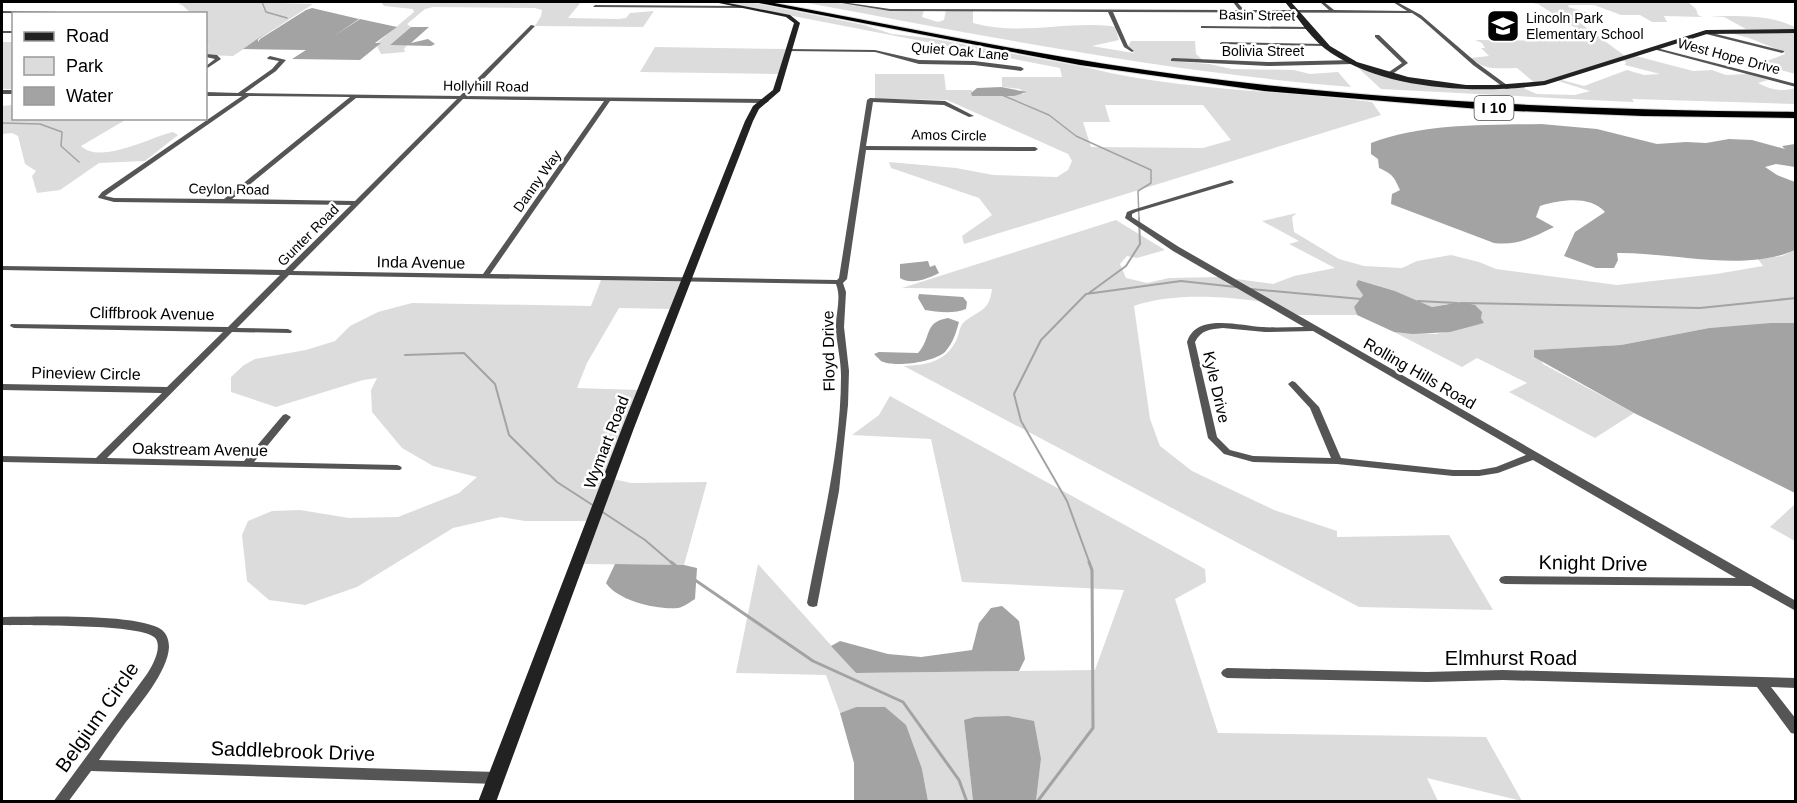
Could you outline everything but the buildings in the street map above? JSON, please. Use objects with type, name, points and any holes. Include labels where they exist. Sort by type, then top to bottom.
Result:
[{"type":"highway","name":"I 10","points":[[758,2],[1072,61],[1265,88],[1507,109],[1620,114],[1796,116]]},
{"type":"highway","name":"I 10","points":[[790,2],[1091,58],[1286,84],[1511,102],[1796,108]]},
{"type":"street","points":[[717,2],[742,7]]},
{"type":"street","points":[[837,2],[890,10],[1412,12]]},
{"type":"street","points":[[890,10],[891,2]]},
{"type":"street","points":[[1022,2],[1024,10]]},
{"type":"street","points":[[1075,2],[1078,11]]},
{"type":"street","points":[[1182,2],[1188,12]]},
{"type":"street","points":[[1235,2],[1243,12]]},
{"type":"street","name":"West Hope Drive","points":[[1288,2],[1325,45],[1368,68],[1441,84],[1508,88],[1545,83],[1704,32],[1796,31]]},
{"type":"street","points":[[1322,2],[1333,12]]},
{"type":"street","points":[[1395,2],[1420,16],[1463,51],[1469,60],[1508,88]]},
{"type":"street","points":[[1130,5],[1133,11]]},
{"type":"street","points":[[595,6],[742,7]]},
{"type":"street","name":"Wymart Road","points":[[487,801],[628,428],[749,121],[756,108],[776,91],[796,20],[742,7]]},
{"type":"street","points":[[1110,11],[1126,47],[1132,51]]},
{"type":"street","name":"Gunter Road","points":[[99,461],[533,26]]},
{"type":"street","name":"Basin Street","points":[[1203,27],[1311,28]]},
{"type":"street","points":[[1704,32],[1782,52]]},
{"type":"street","points":[[1377,36],[1405,63],[1389,74]]},
{"type":"street","points":[[1222,43],[1325,45]]},
{"type":"street","name":"West Hope Drive","points":[[1655,48],[1796,86]]},
{"type":"street","name":"Quiet Oak Lane","points":[[789,50],[875,51],[919,62],[974,63],[1021,69]]},
{"type":"street","points":[[207,56],[215,56],[218,59],[207,67]]},
{"type":"street","points":[[238,94],[283,60],[270,58]]},
{"type":"street","name":"Bolivia Street","points":[[1173,60],[1268,64],[1353,62]]},
{"type":"street","name":"Hollyhill Road","points":[[207,94],[766,101]]},
{"type":"street","name":"Ceylon Road","points":[[248,95],[101,197],[114,200],[356,203]]},
{"type":"street","points":[[226,201],[355,96]]},
{"type":"street","name":"Danny Way","points":[[484,276],[609,99]]},
{"type":"street","name":"Floyd Drive","points":[[813,603],[837,460],[844,395],[845,364],[840,316],[843,291],[839,282],[843,279],[870,100],[945,103],[971,116]]},
{"type":"street","name":"Amos Circle","points":[[863,148],[1035,149]]},
{"type":"street","name":"Rolling Hills Road","points":[[1232,182],[1134,211],[1129,213],[1128,218],[1176,249],[1796,607]]},
{"type":"street","name":"Inda Avenue","points":[[2,268],[839,282]]},
{"type":"street","name":"Cliffbrook Avenue","points":[[15,326],[288,331]]},
{"type":"street","name":"Kyle Drive","points":[[1313,328],[1274,330],[1212,326],[1196,332],[1191,342],[1213,438],[1221,448],[1236,456],[1253,459],[1337,461],[1453,473],[1479,473],[1507,468],[1533,456]]},
{"type":"street","points":[[1292,384],[1314,407],[1337,461]]},
{"type":"street","name":"Pineview Circle","points":[[2,387],[170,390]]},
{"type":"street","points":[[246,465],[286,417]]},
{"type":"street","name":"Oakstream Avenue","points":[[2,459],[397,468]]},
{"type":"street","name":"Knight Drive","points":[[1505,580],[1753,582]]},
{"type":"street","name":"Belgium Circle","points":[[2,621],[120,624],[147,627],[160,634],[163,641],[163,649],[154,672],[89,765],[60,801]]},
{"type":"street","name":"Elmhurst Road","points":[[1227,673],[1427,677],[1503,675],[1796,683]]},
{"type":"street","points":[[1760,682],[1796,729]]},
{"type":"street","name":"Saddlebrook Drive","points":[[89,765],[496,778]]},
{"type":"green space","points":[[185,2],[279,2],[277,3],[313,4],[233,56],[207,55],[209,46],[207,46],[207,12],[190,12],[178,4]]},
{"type":"green space","points":[[381,2],[581,2],[568,18],[619,19],[626,18],[630,13],[654,11],[643,27],[535,26],[542,10],[535,8],[433,7],[425,9],[407,24],[411,27],[391,44],[407,45],[405,52],[381,54],[377,46],[380,43],[377,43],[414,12],[413,9],[384,6]]},
{"type":"green space","points":[[721,2],[749,2],[864,25],[892,34],[929,38],[1124,76],[1195,86],[1372,102],[1381,115],[964,244],[962,236],[992,215],[979,198],[891,168],[889,162],[956,168],[993,175],[1057,177],[1068,170],[1072,161],[1068,154],[947,100],[875,99],[875,74],[944,74],[946,90],[972,90],[972,96],[1025,94],[1020,89],[1002,87],[1002,77],[1062,77],[1060,68]],"holes":[[[1105,105],[1203,105],[1231,140],[1203,148],[1091,147],[1083,122],[1110,122]]]},
{"type":"green space","points":[[802,2],[831,2],[884,10],[924,10],[922,17],[938,22],[944,20],[946,10],[973,11],[973,23],[990,27],[1111,26],[1115,27],[1119,40],[1092,46],[1133,53],[1134,51],[1128,46],[1131,41],[1195,41],[1196,54],[1205,62],[1171,61],[1209,64],[1232,69],[1294,70],[1310,74],[1338,72],[1351,87],[1213,72],[1075,52]]},
{"type":"green space","points":[[1527,2],[1688,2],[1702,17],[1664,16],[1667,22],[1652,22],[1640,15],[1621,15],[1594,5],[1569,5],[1568,7],[1599,16],[1572,17],[1625,56],[1536,84],[1517,68],[1493,68],[1476,62],[1471,58],[1489,56],[1481,48],[1485,48],[1482,43],[1475,40],[1596,41],[1538,4]]},
{"type":"green space","points":[[1709,16],[1764,18],[1785,23],[1795,27],[1795,30],[1746,29],[1724,17]]},
{"type":"green space","points":[[1723,31],[1795,32],[1795,74],[1759,64],[1785,54],[1784,52],[1749,38]]},
{"type":"green space","points":[[2,42],[12,42],[12,89],[2,89]]},
{"type":"green space","points":[[655,47],[786,49],[778,74],[640,72]]},
{"type":"green space","points":[[1636,56],[1693,71],[1712,70],[1726,75],[1749,74],[1768,80],[1758,83],[1772,89],[1795,88],[1795,104],[1632,99],[1634,102],[1381,89],[1355,65],[1390,75],[1483,89],[1523,88],[1537,94],[1575,95],[1590,91],[1558,81],[1584,86],[1627,70],[1644,75],[1660,74],[1625,65],[1626,62],[1622,60]]},
{"type":"green space","points":[[12,105],[12,120],[125,120],[81,146],[101,153],[126,148],[173,132],[178,135],[145,161],[99,163],[60,190],[37,193],[32,176],[36,171],[25,164],[18,136],[12,133],[2,134],[2,106]]},
{"type":"green space","points":[[1297,213],[1292,217],[1294,232],[1339,259],[1364,266],[1402,268],[1417,261],[1451,255],[1496,269],[1617,285],[1716,274],[1763,266],[1758,259],[1782,256],[1795,250],[1795,323],[1709,328],[1621,345],[1534,350],[1543,364],[1634,413],[1595,438],[1509,392],[1527,383],[1477,358],[1462,367],[1394,332],[1436,334],[1484,323],[1481,318],[1448,304],[1432,307],[1395,291],[1358,280],[1363,295],[1354,307],[1357,315],[1298,315],[1229,278],[1273,284],[1294,276],[1335,268],[1289,244],[1299,241],[1262,221]]},
{"type":"green space","points":[[1116,220],[1165,250],[1137,258],[1127,256],[1120,264],[1126,278],[1147,283],[1169,278],[1219,277],[1262,302],[1231,298],[1180,297],[1134,306],[1150,419],[1160,446],[1192,471],[1274,510],[1337,531],[1337,537],[1449,535],[1493,610],[1359,607],[904,366],[934,361],[946,354],[956,341],[963,323],[986,307],[992,289],[902,288]]},
{"type":"green space","points":[[601,280],[684,282],[672,309],[619,308],[587,363],[577,388],[639,390],[588,521],[525,521],[501,517],[453,528],[357,587],[305,605],[269,600],[247,581],[242,535],[248,521],[272,511],[300,510],[349,518],[398,517],[459,493],[477,477],[433,466],[402,448],[372,412],[371,390],[377,378],[363,380],[276,407],[231,392],[231,377],[244,365],[255,359],[306,350],[335,341],[350,326],[378,312],[412,303],[591,306]]},
{"type":"green space","points":[[890,396],[1205,569],[1206,582],[1175,599],[1218,733],[1486,737],[1522,801],[1427,778],[1438,801],[1036,801],[1041,759],[964,720],[973,801],[928,801],[922,769],[856,707],[840,713],[826,675],[736,673],[758,564],[856,673],[1095,670],[1124,590],[962,582],[931,439],[852,435],[879,415]]},
{"type":"green space","points":[[613,479],[631,483],[707,482],[684,565],[581,564]]},
{"type":"green space","points":[[1795,504],[1795,541],[1770,527]]},
{"type":"water","points":[[312,8],[359,19],[334,36],[360,19],[397,27],[375,43],[381,43],[360,60],[292,59],[306,50],[243,49],[266,33],[258,39],[258,42]]},
{"type":"water","points":[[411,27],[429,27],[411,43],[428,39],[435,44],[431,46],[390,45]]},
{"type":"water","points":[[1001,87],[1027,92],[1014,96],[972,96],[971,93],[977,88]]},
{"type":"water","points":[[1541,124],[1597,129],[1657,144],[1706,143],[1729,139],[1752,140],[1785,149],[1782,146],[1795,144],[1795,167],[1776,164],[1765,167],[1795,182],[1795,250],[1775,257],[1731,261],[1617,253],[1618,260],[1614,268],[1596,268],[1564,256],[1575,232],[1605,212],[1599,207],[1574,200],[1540,206],[1536,217],[1554,227],[1518,242],[1494,243],[1391,204],[1392,194],[1400,190],[1392,176],[1379,168],[1378,159],[1371,154],[1371,143],[1391,136],[1433,128]]},
{"type":"water","points":[[928,261],[930,267],[935,265],[939,273],[914,281],[900,278],[900,264]]},
{"type":"water","points":[[1358,280],[1395,291],[1432,307],[1461,302],[1475,305],[1482,312],[1481,318],[1484,323],[1450,332],[1413,334],[1394,332],[1357,315],[1354,307],[1363,295],[1356,285]]},
{"type":"water","points":[[919,294],[963,297],[967,302],[966,309],[951,312],[925,310],[918,298]]},
{"type":"water","points":[[948,318],[959,322],[950,345],[940,356],[923,361],[895,364],[881,361],[874,354],[879,352],[918,353],[931,327],[940,320]]},
{"type":"water","points":[[1795,323],[1795,493],[1634,413],[1534,357],[1534,350],[1621,345],[1709,328]]},
{"type":"water","points":[[615,564],[684,565],[697,568],[695,599],[685,606],[669,608],[649,606],[619,595],[606,583]]},
{"type":"water","points":[[1002,606],[1019,621],[1025,659],[1019,671],[856,673],[831,646],[840,641],[888,654],[921,657],[972,650],[979,623],[991,608]]},
{"type":"water","points":[[856,707],[885,707],[906,725],[922,769],[928,801],[854,801],[854,763],[840,713]]},
{"type":"water","points":[[1008,716],[1034,721],[1041,759],[1036,801],[973,801],[964,720],[975,717]]},
{"type":"waterway","points":[[262,2],[266,12],[287,18]]},
{"type":"waterway","points":[[1002,95],[1049,115],[1076,136],[1151,170],[1151,183],[1138,191],[1139,219]]},
{"type":"waterway","points":[[2,123],[40,124],[62,132],[61,146],[79,162]]},
{"type":"waterway","points":[[1089,293],[1126,266],[1140,244],[1139,218]]},
{"type":"waterway","points":[[1090,564],[1067,501],[1021,421],[1014,394],[1041,340],[1086,294],[1181,281],[1236,287]]},
{"type":"waterway","points":[[1251,289],[1361,299]]},
{"type":"waterway","points":[[1463,303],[1700,308],[1796,298]]},
{"type":"waterway","points":[[1418,301],[1457,303]]},
{"type":"waterway","points":[[405,355],[464,353],[495,384],[509,435],[557,482],[594,506]]},
{"type":"waterway","points":[[601,511],[645,540],[673,564]]},
{"type":"waterway","points":[[671,562],[676,566]]},
{"type":"waterway","points":[[1037,802],[1093,728],[1092,570],[1089,562]]},
{"type":"waterway","points":[[695,580],[813,661],[903,702],[959,780],[967,802]]},
{"type":"place","name":"Lincoln Park Elementary School","points":[[1503,26]]}]
